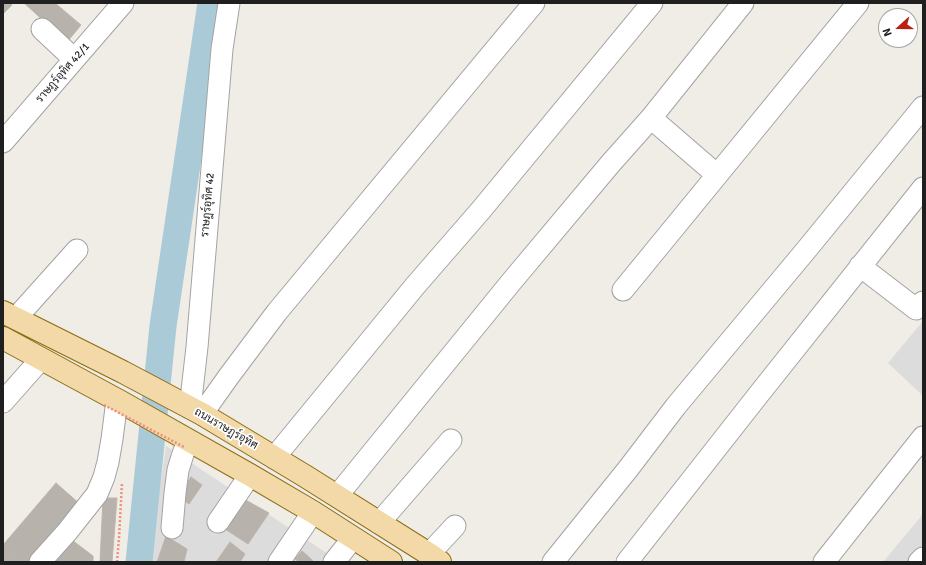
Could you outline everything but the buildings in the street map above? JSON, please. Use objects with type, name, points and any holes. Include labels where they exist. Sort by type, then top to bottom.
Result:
[{"type":"main road","name":"ถนนราษฎร์อุทิศ","points":[[9,315],[191,408],[337,496],[434,558]]},
{"type":"main road","points":[[3,338],[184,441],[250,475],[313,512],[353,538],[381,559]]},
{"type":"street","name":"ราษฎร์อุทิศ 42/1","points":[[3,142],[122,3]]},
{"type":"street","name":"ราษฎร์อุทิศ 42","points":[[191,408],[222,49],[229,3]]},
{"type":"street","points":[[191,408],[229,376],[277,312],[534,3]]},
{"type":"street","points":[[274,458],[415,286],[481,210],[652,3]]},
{"type":"street","points":[[337,496],[512,281],[611,163],[651,118],[743,3]]},
{"type":"street","points":[[624,290],[858,3]]},
{"type":"street","points":[[42,29],[74,58]]},
{"type":"street","points":[[554,562],[676,406],[808,249],[923,107]]},
{"type":"street","points":[[651,118],[717,175]]},
{"type":"street","points":[[627,562],[923,188]]},
{"type":"street","points":[[9,315],[77,250]]},
{"type":"street","points":[[860,266],[916,309],[923,302]]},
{"type":"street","points":[[3,402],[40,359]]},
{"type":"street","points":[[40,562],[67,532],[97,494],[108,462],[112,439],[114,402]]},
{"type":"street","points":[[824,562],[923,437]]},
{"type":"street","points":[[379,523],[451,440]]},
{"type":"street","points":[[172,528],[174,493],[184,441]]},
{"type":"street","points":[[218,522],[250,475]]},
{"type":"street","points":[[279,562],[313,512]]},
{"type":"street","points":[[434,558],[455,526]]},
{"type":"street","points":[[334,562],[353,538]]},
{"type":"street","points":[[919,562],[923,558]]},
{"type":"path","points":[[114,402],[184,441]]},
{"type":"shaded area","points":[[923,321],[923,396],[888,363]]},
{"type":"shaded area","points":[[166,446],[340,562],[149,562]]},
{"type":"shaded area","points":[[923,514],[923,562],[883,562]]},
{"type":"waterway","points":[[139,562],[163,326],[211,3]]}]
